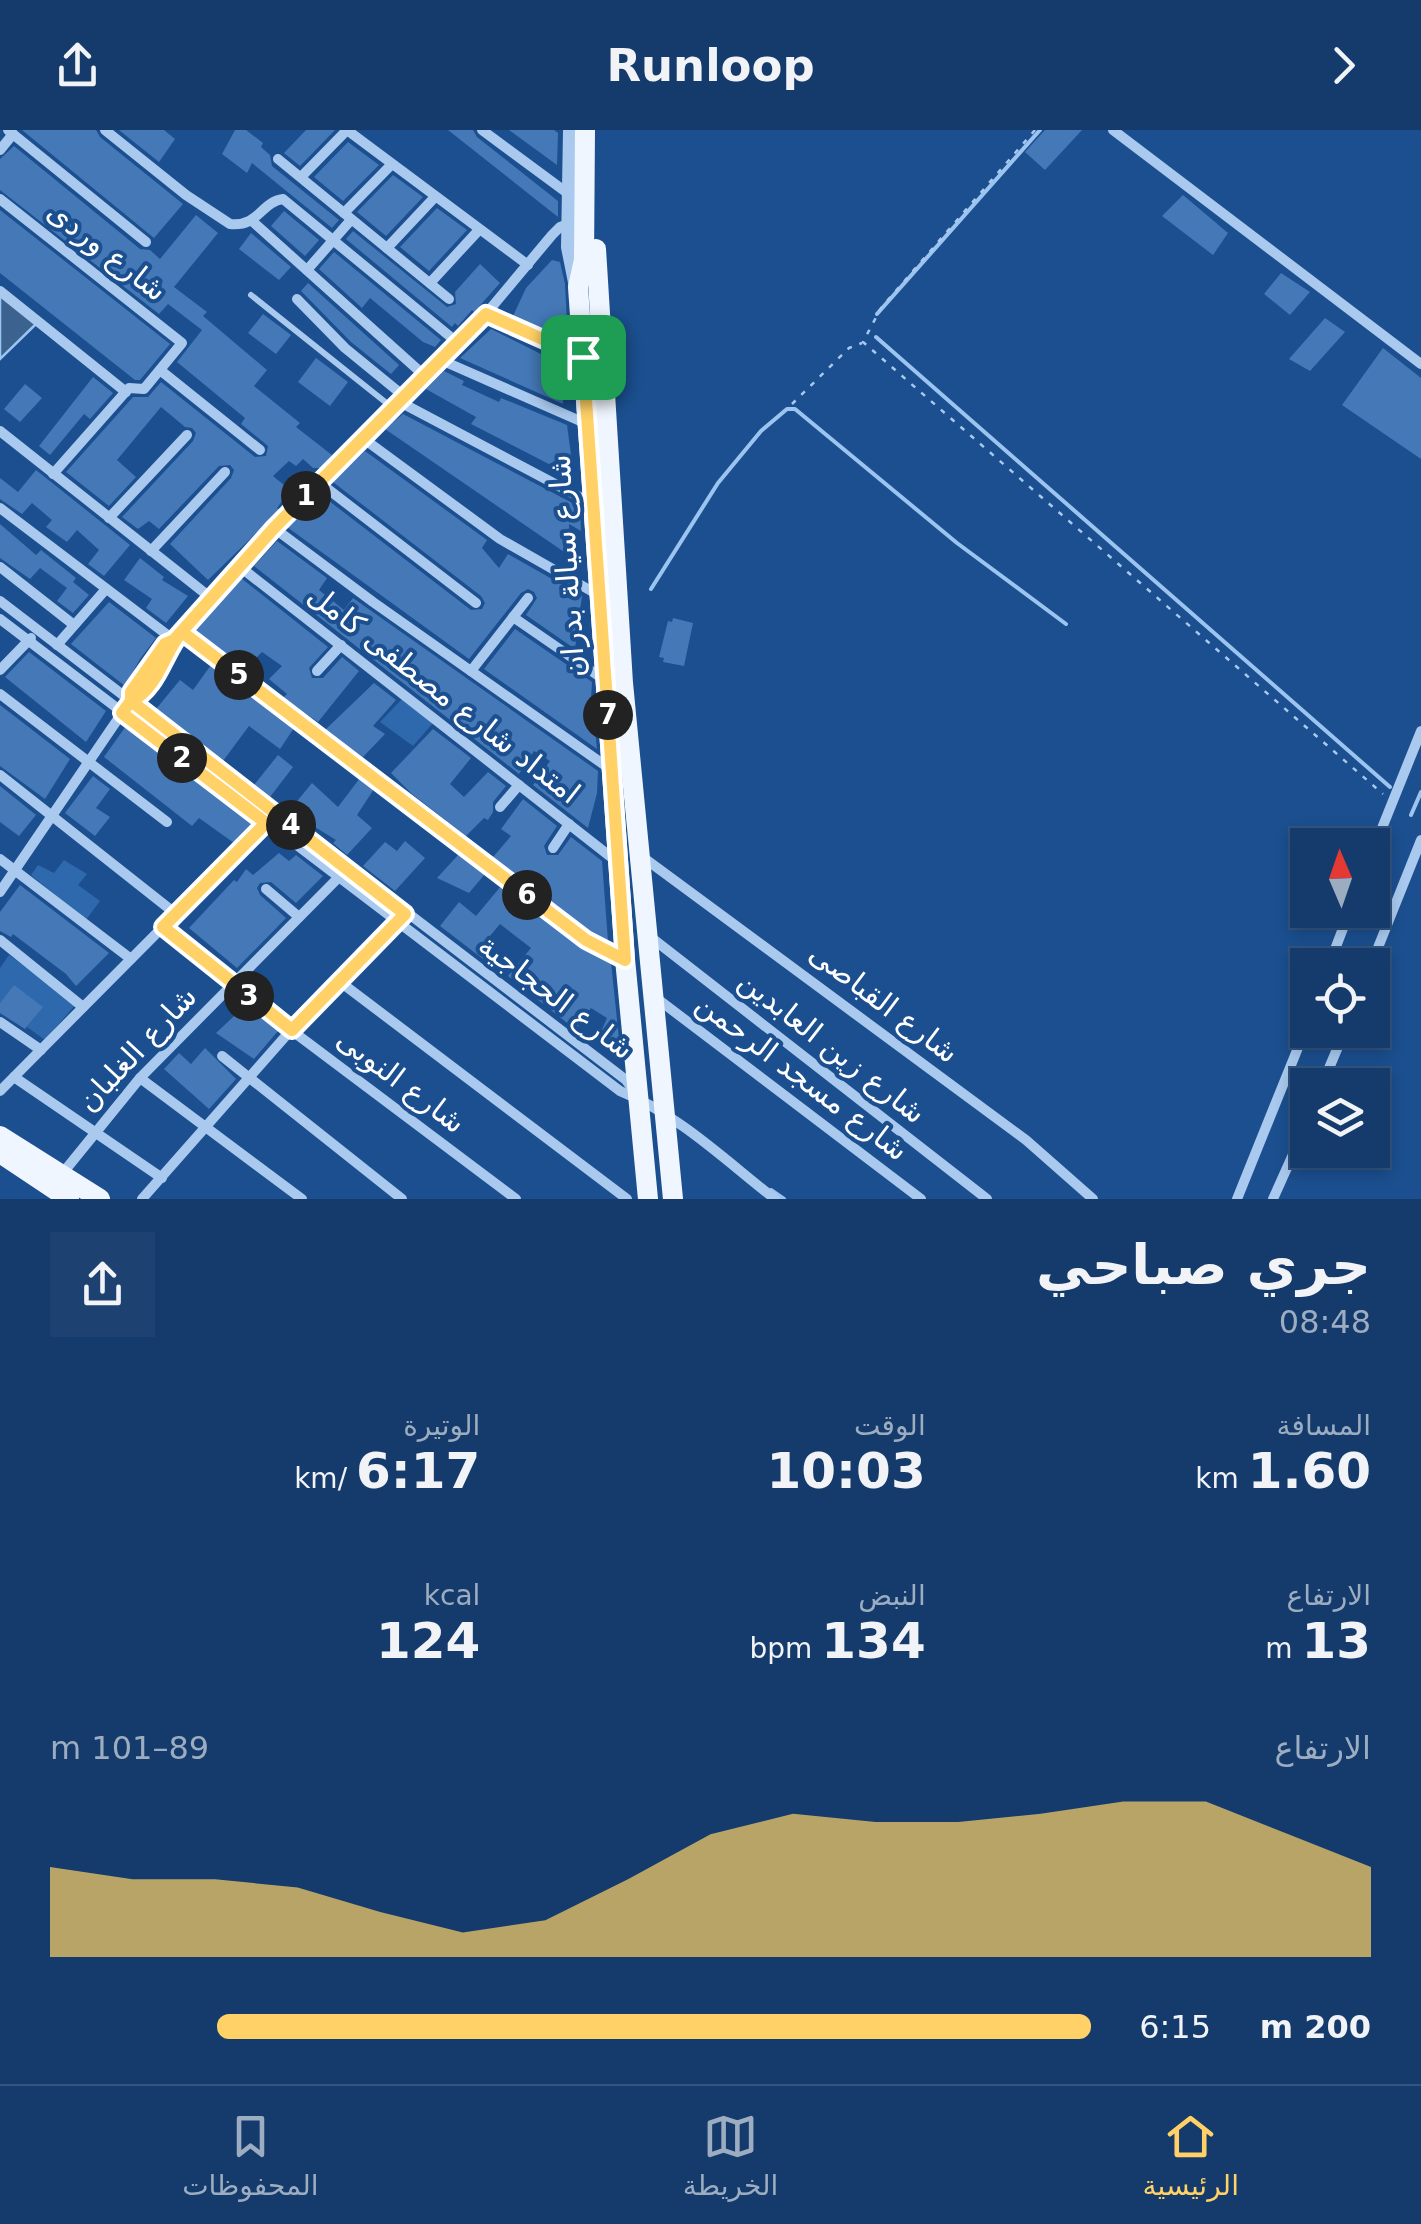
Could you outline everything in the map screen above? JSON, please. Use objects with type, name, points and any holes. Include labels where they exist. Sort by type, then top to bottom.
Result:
[{"type":"main road","name":"شارع سيالة بدران","points":[[598,130],[599,467],[673,1199]]},
{"type":"main road","name":"شارع سيالة بدران","points":[[572,132],[577,222],[584,260],[578,287],[588,424],[599,467],[593,504],[618,862],[648,1199]]},
{"type":"main road","points":[[2,1148],[61,1175],[100,1199]]},
{"type":"main road","points":[[2,1148],[69,1199]]},
{"type":"street","points":[[105,130],[220,220],[240,225],[252,221],[273,201],[283,199],[458,343]]},
{"type":"street","points":[[301,178],[346,130],[528,265]]},
{"type":"street","points":[[482,130],[570,195]]},
{"type":"street","points":[[1113,130],[1421,364]]},
{"type":"street","points":[[0,150],[10,132],[146,242]]},
{"type":"street","name":"شارع سيالة بدران","points":[[572,132],[570,195],[577,222]]},
{"type":"street","points":[[278,159],[449,298]]},
{"type":"street","points":[[307,270],[391,165]]},
{"type":"street","points":[[387,248],[434,198]]},
{"type":"street","name":"شارع وردى","points":[[0,199],[182,343],[160,370]]},
{"type":"street","points":[[252,221],[426,376]]},
{"type":"street","points":[[0,892],[131,701],[131,692],[165,644],[178,636],[274,528],[486,314],[552,234],[577,222]]},
{"type":"street","points":[[430,283],[478,231]]},
{"type":"street","points":[[0,291],[126,392]]},
{"type":"street","points":[[297,299],[400,403],[593,504]]},
{"type":"street","points":[[486,314],[583,357]]},
{"type":"street","points":[[441,360],[588,424]]},
{"type":"street","points":[[53,474],[126,392],[133,386],[142,390],[160,370],[260,450]]},
{"type":"street","points":[[0,431],[211,598]]},
{"type":"street","points":[[109,518],[187,435]]},
{"type":"street","points":[[364,439],[500,539],[600,596]]},
{"type":"street","points":[[152,551],[226,472]]},
{"type":"street","points":[[320,484],[476,602]]},
{"type":"street","points":[[0,508],[586,940],[625,960]]},
{"type":"street","points":[[274,528],[612,770]]},
{"type":"street","name":"امتداد شارع مصطفى كامل","points":[[239,566],[618,862]]},
{"type":"street","points":[[0,567],[74,626]]},
{"type":"street","points":[[57,645],[106,588]]},
{"type":"street","points":[[471,671],[528,598]]},
{"type":"street","name":"شارع الحجاجية","points":[[0,601],[276,813],[402,918]]},
{"type":"street","points":[[513,617],[606,681]]},
{"type":"street","name":"شارع الحجاجية","points":[[0,620],[339,877],[626,1080],[637,1096],[775,1199]]},
{"type":"street","points":[[0,670],[38,630]]},
{"type":"street","points":[[317,671],[341,645]]},
{"type":"street","points":[[0,694],[167,822]]},
{"type":"street","points":[[1382,828],[1421,732]]},
{"type":"street","points":[[0,774],[176,914]]},
{"type":"street","points":[[500,808],[519,785]]},
{"type":"street","points":[[0,1091],[276,813]]},
{"type":"street","points":[[553,848],[569,824]]},
{"type":"street","points":[[1378,948],[1421,840]]},
{"type":"street","name":"شارع القباصى","points":[[640,855],[1026,1140],[1093,1199]]},
{"type":"street","points":[[0,859],[131,959]]},
{"type":"street","name":"شارع الغلبان","points":[[61,1175],[140,1078],[339,877]]},
{"type":"street","points":[[266,889],[299,917]]},
{"type":"street","points":[[142,1199],[292,1030],[402,918]]},
{"type":"street","name":"شارع النوبى","points":[[163,927],[516,1199]]},
{"type":"street","name":"شارع زين العابدين","points":[[647,934],[987,1199]]},
{"type":"street","points":[[0,940],[84,1007]]},
{"type":"street","points":[[338,981],[618,1197]]},
{"type":"street","name":"شارع مسجد الرحمن","points":[[652,994],[921,1199]]},
{"type":"street","points":[[0,1022],[41,1050]]},
{"type":"street","points":[[1238,1199],[1298,1048]]},
{"type":"street","points":[[222,1056],[402,1199]]},
{"type":"street","points":[[14,1077],[162,1178]]},
{"type":"street","points":[[140,1078],[302,1199]]},
{"type":"street","points":[[1273,1199],[1290,1161]]},
{"type":"lane","points":[[250,294],[400,403]]},
{"type":"path","points":[[792,404],[848,348],[863,342],[881,308],[1034,130]]},
{"type":"path","points":[[863,342],[1392,803]]},
{"type":"shaded area","points":[[0,295],[36,324],[0,359]]},
{"type":"shaded area","points":[[402,699],[433,723],[413,746],[380,722]]},
{"type":"shaded area","points":[[64,860],[87,874],[78,885],[100,901],[86,920],[31,875],[38,865],[54,873]]},
{"type":"shaded area","points":[[9,955],[76,1004],[45,1040],[27,1027],[42,1007],[14,986],[0,1003],[0,968]]},
{"type":"building","points":[[22,130],[96,130],[183,204],[154,238]]},
{"type":"building","points":[[119,130],[164,130],[175,139],[159,162]]},
{"type":"building","points":[[235,130],[246,130],[263,143],[261,147],[270,155],[272,166],[339,220],[332,228],[252,163],[247,173],[222,154]]},
{"type":"building","points":[[306,130],[335,130],[300,166],[284,153]]},
{"type":"building","points":[[448,130],[473,130],[558,201],[558,217]]},
{"type":"building","points":[[509,130],[554,130],[558,133],[557,165]]},
{"type":"building","points":[[1045,130],[1082,130],[1045,170],[1025,152]]},
{"type":"building","points":[[348,142],[379,165],[343,201],[314,177]]},
{"type":"building","points":[[14,146],[140,249],[150,250],[160,259],[196,215],[218,233],[174,287],[207,312],[203,316],[267,370],[254,386],[332,455],[321,468],[313,468],[303,459],[296,466],[289,461],[273,476],[290,490],[277,508],[280,510],[208,580],[170,544],[231,478],[234,470],[230,465],[219,466],[159,529],[149,521],[138,529],[122,517],[193,441],[196,433],[192,428],[185,427],[161,407],[117,460],[136,477],[109,506],[66,472],[133,397],[148,397],[161,382],[255,457],[266,456],[268,446],[241,424],[245,418],[177,362],[202,330],[168,304],[159,314],[0,190],[0,159]]},
{"type":"building","points":[[393,175],[423,197],[386,236],[357,212]]},
{"type":"building","points":[[1183,195],[1228,233],[1213,255],[1162,216]]},
{"type":"building","points":[[437,208],[467,230],[429,271],[400,247]]},
{"type":"building","points":[[0,210],[170,344],[140,380],[135,380],[0,273]]},
{"type":"building","points":[[284,211],[319,240],[305,256],[271,226]]},
{"type":"building","points":[[353,231],[447,307],[456,304],[455,292],[480,264],[500,283],[474,312],[452,327],[346,239]]},
{"type":"building","points":[[251,233],[291,267],[279,280],[239,249]]},
{"type":"building","points":[[334,252],[441,340],[435,347],[423,342],[370,298],[362,308],[319,269]]},
{"type":"building","points":[[552,260],[560,262],[565,284],[568,341],[513,316],[526,288]]},
{"type":"building","points":[[1281,273],[1310,292],[1290,315],[1264,294]]},
{"type":"building","points":[[308,283],[399,365],[391,374],[351,342],[301,291]]},
{"type":"building","points":[[263,314],[291,335],[276,354],[248,333]]},
{"type":"building","points":[[1325,318],[1345,332],[1310,371],[1289,359]]},
{"type":"building","points":[[491,329],[547,357],[549,351],[564,358],[563,404],[460,358]]},
{"type":"building","points":[[1383,348],[1421,378],[1421,459],[1342,405]]},
{"type":"building","points":[[316,358],[348,382],[330,406],[298,382]]},
{"type":"building","points":[[444,371],[464,381],[462,385],[499,402],[501,398],[567,425],[574,477],[471,424],[476,417],[426,389]]},
{"type":"building","points":[[93,377],[113,393],[90,419],[84,414],[50,455],[39,446]]},
{"type":"building","points":[[25,384],[42,398],[20,422],[4,409]]},
{"type":"building","points":[[403,414],[580,507],[581,531],[569,524],[570,556],[385,429]]},
{"type":"building","points":[[365,451],[487,540],[482,548],[499,568],[508,554],[582,596],[575,649],[526,615],[537,598],[528,589],[469,659],[287,527],[320,494],[471,610],[482,609],[485,603],[481,596],[333,482]]},
{"type":"building","points":[[36,470],[130,545],[104,576],[88,564],[99,550],[77,530],[67,542],[46,527],[52,520],[32,503],[22,514],[0,499],[0,478],[18,492]]},
{"type":"building","points":[[0,524],[36,555],[41,550],[76,578],[73,582],[89,595],[73,613],[57,601],[67,588],[40,568],[30,579],[0,558]]},
{"type":"building","points":[[277,541],[327,578],[319,590],[344,610],[353,598],[598,771],[588,828],[533,785],[550,761],[534,751],[519,774],[254,566]]},
{"type":"building","points":[[140,558],[164,577],[162,580],[188,596],[166,623],[146,608],[152,599],[124,580]]},
{"type":"building","points":[[241,578],[328,647],[309,668],[312,678],[323,678],[342,657],[359,671],[318,722],[283,698],[287,694],[269,679],[282,666],[262,652],[246,668],[195,631]]},
{"type":"building","points":[[109,602],[156,638],[125,686],[71,644]]},
{"type":"building","points":[[673,618],[693,623],[684,666],[663,662],[664,658],[659,657],[668,621]]},
{"type":"building","points":[[515,629],[592,682],[590,715],[594,718],[597,749],[484,669]]},
{"type":"building","points":[[29,652],[106,711],[86,742],[5,677]]},
{"type":"building","points":[[211,665],[294,728],[280,749],[249,726],[223,761],[156,709],[180,680],[193,690]]},
{"type":"building","points":[[374,683],[396,700],[373,726],[385,734],[363,757],[325,730]]},
{"type":"building","points":[[0,705],[70,759],[45,799],[0,766]]},
{"type":"building","points":[[126,726],[254,823],[234,843],[199,818],[192,826],[104,757]]},
{"type":"building","points":[[433,729],[471,758],[450,784],[464,797],[488,772],[506,786],[493,802],[488,820],[484,818],[466,836],[391,773]]},
{"type":"building","points":[[278,755],[293,767],[270,797],[254,785]]},
{"type":"building","points":[[93,776],[110,789],[96,808],[110,817],[95,836],[65,813]]},
{"type":"building","points":[[360,778],[374,789],[357,815],[372,828],[347,855],[333,843],[336,840],[289,811],[312,783],[338,807]]},
{"type":"building","points":[[0,786],[36,815],[19,836],[0,822]]},
{"type":"building","points":[[523,799],[557,826],[544,846],[547,855],[558,855],[571,837],[602,861],[608,941],[591,933],[493,857],[511,836],[501,829]]},
{"type":"building","points":[[405,841],[425,858],[395,891],[363,866],[385,842],[397,851]]},
{"type":"building","points":[[279,853],[289,861],[296,855],[323,876],[296,903],[271,882],[260,883],[260,895],[286,918],[237,968],[189,928],[246,869],[253,875]]},
{"type":"building","points":[[459,854],[485,874],[469,893],[437,878]]},
{"type":"building","points":[[20,885],[109,953],[76,986],[13,934],[11,937],[0,931],[0,912]]},
{"type":"building","points":[[501,886],[581,947],[611,962],[621,1058],[597,1041],[607,1018],[591,1008],[576,1030],[508,976],[531,948],[500,924],[485,942],[492,948],[483,959],[440,926],[459,902],[476,916]]},
{"type":"building","points":[[14,985],[43,1007],[25,1029],[0,1013],[0,1003]]},
{"type":"building","points":[[246,1005],[278,1031],[254,1059],[216,1033]]},
{"type":"building","points":[[205,1048],[236,1079],[209,1109],[164,1069],[179,1053],[191,1064]]},
{"type":"waterway","points":[[877,314],[1040,130]]},
{"type":"waterway","points":[[876,337],[1390,787]]},
{"type":"waterway","points":[[651,589],[718,483],[761,431],[787,409],[795,409],[957,543],[1066,624]]},
{"type":"waterway","points":[[1411,815],[1421,792]]},
{"type":"waterway","points":[[771,1190],[784,1199]]},
{"type":"route","points":[[583,357],[486,314],[274,528],[174,640],[165,644],[131,692],[131,701],[122,713],[266,823],[163,927],[292,1030],[405,914],[131,701],[139,697],[174,650],[174,640],[182,632],[586,940],[625,960],[583,357]]}]
